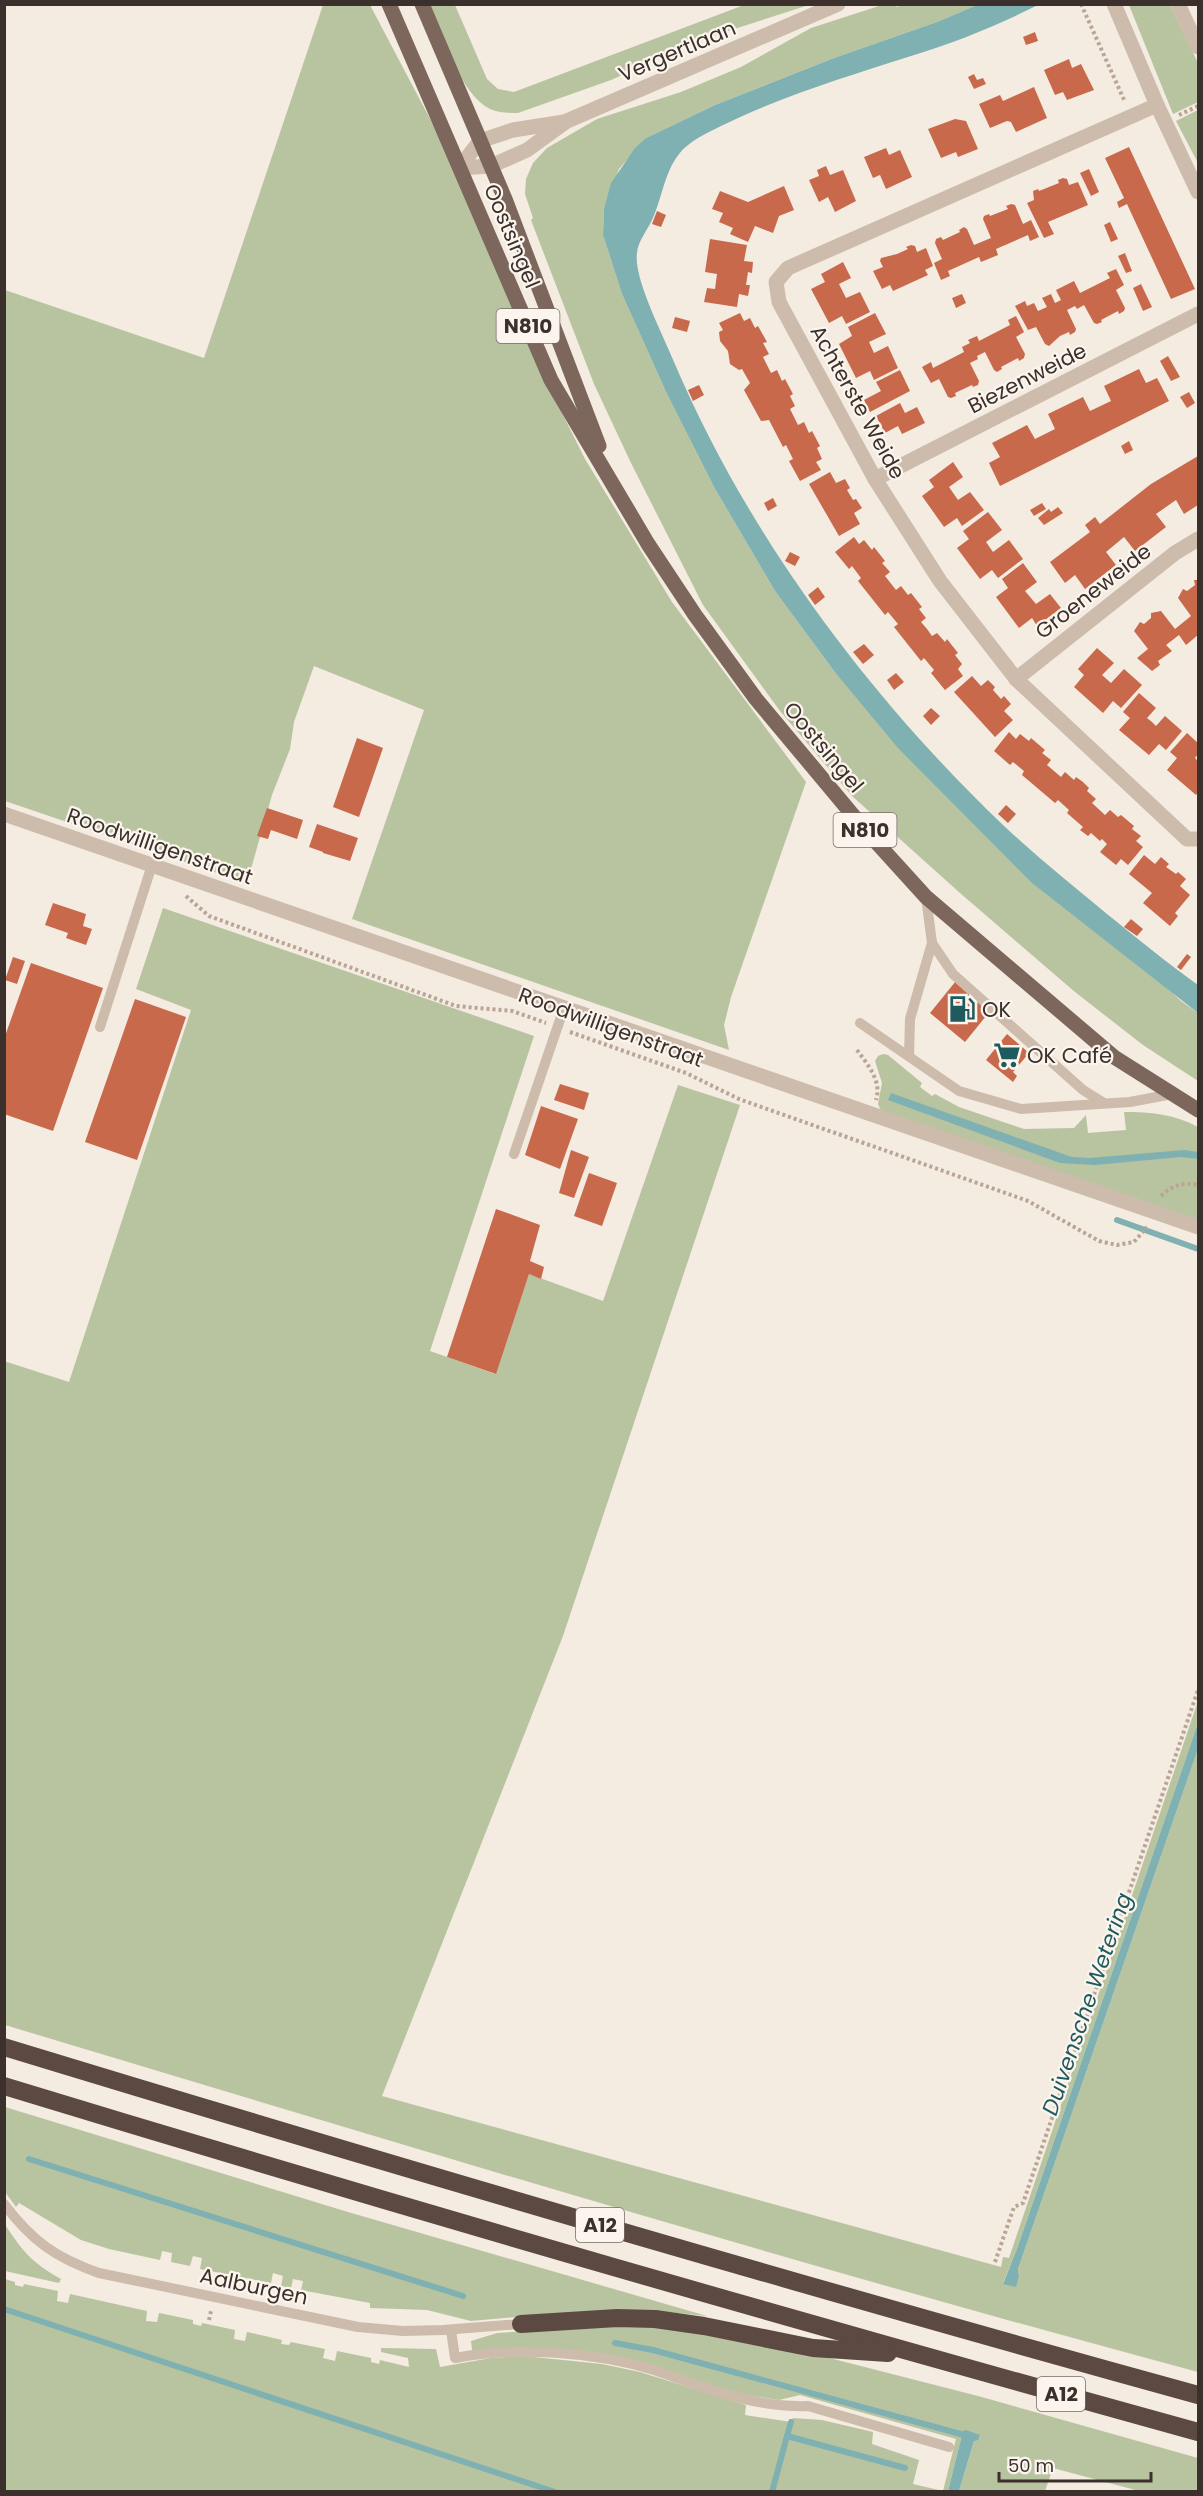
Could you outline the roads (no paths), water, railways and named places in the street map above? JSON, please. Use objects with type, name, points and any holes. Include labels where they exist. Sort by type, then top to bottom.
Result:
[{"type":"highway","name":"A12","points":[[4,2047],[262,2126],[920,2318],[1198,2395]]},
{"type":"highway","name":"A12","points":[[4,2086],[244,2159],[923,2356],[1198,2432]]},
{"type":"highway","name":"A12","points":[[521,2324],[617,2318],[655,2319],[704,2326],[813,2348],[923,2356]]},
{"type":"main road","name":"Oostsingel","points":[[389,4],[551,380],[648,544],[695,615],[756,699],[867,832],[926,897],[1114,1057],[1198,1110]]},
{"type":"main road","name":"Oostsingel","points":[[422,4],[491,166],[579,389],[610,477]]},
{"type":"street","name":"Vergertlaan","points":[[459,168],[491,166],[527,150],[567,121],[838,4]]},
{"type":"street","points":[[1114,4],[1157,105],[1198,192]]},
{"type":"street","points":[[1178,4],[1198,47]]},
{"type":"street","name":"Achterste Weide","points":[[1157,105],[788,268],[776,282],[779,302],[875,479],[940,581],[1016,679],[1187,839],[1198,839]]},
{"type":"street","name":"Vergertlaan","points":[[480,141],[513,130],[567,121]]},
{"type":"street","points":[[459,168],[480,141]]},
{"type":"street","name":"Biezenweide","points":[[875,479],[1198,314]]},
{"type":"street","name":"Groeneweide","points":[[1016,679],[1175,554],[1198,539]]},
{"type":"street","name":"Roodwilligenstraat","points":[[4,814],[1198,1227]]},
{"type":"lane","points":[[100,1027],[152,865]]},
{"type":"lane","points":[[909,1056],[910,1019],[932,943],[926,897]]},
{"type":"lane","points":[[932,943],[953,974],[1083,1090],[1105,1104]]},
{"type":"lane","points":[[514,1154],[564,1008]]},
{"type":"lane","points":[[860,1023],[959,1091],[1021,1109],[1130,1102],[1172,1094]]},
{"type":"lane","name":"Aalburgen","points":[[4,2204],[23,2229],[55,2254],[99,2273],[358,2326],[403,2331],[451,2330],[521,2324]]},
{"type":"lane","points":[[451,2330],[455,2358],[484,2353],[535,2352],[621,2363],[652,2370],[734,2398],[785,2407],[808,2406],[949,2448]]},
{"type":"water","points":[[977,5],[1038,5],[960,39],[767,105],[688,145],[670,169],[655,212],[639,244],[637,264],[650,307],[704,426],[737,489],[815,610],[905,722],[1003,825],[1107,914],[1198,985],[1198,1013],[1032,883],[898,748],[834,671],[775,591],[714,487],[667,394],[622,294],[603,235],[604,209],[611,183],[635,148],[646,138],[715,105]]},
{"type":"water","points":[[891,1093],[1072,1157],[1090,1158],[1184,1150],[1198,1152],[1198,1159],[1181,1157],[1095,1165],[1060,1163],[888,1100]]},
{"type":"water","points":[[1198,1723],[1198,1749],[1018,2269],[1016,2287],[1003,2284],[1018,2246]]},
{"type":"water","points":[[963,2431],[980,2435],[978,2440],[974,2441],[959,2491],[948,2491]]},
{"type":"waterway","points":[[1117,1220],[1198,1249]]},
{"type":"waterway","points":[[29,2159],[463,2296]]},
{"type":"waterway","points":[[4,2309],[555,2492]]},
{"type":"waterway","points":[[615,2343],[653,2350],[968,2436]]},
{"type":"waterway","points":[[791,2422],[787,2436],[905,2468]]},
{"type":"waterway","points":[[772,2492],[787,2436]]},
{"type":"place","name":"OK","points":[[962,1009]]},
{"type":"place","name":"OK Café","points":[[1007,1055]]},
{"type":"water label","name":"Duivensche Wetering","points":[[1087,2004]]}]
